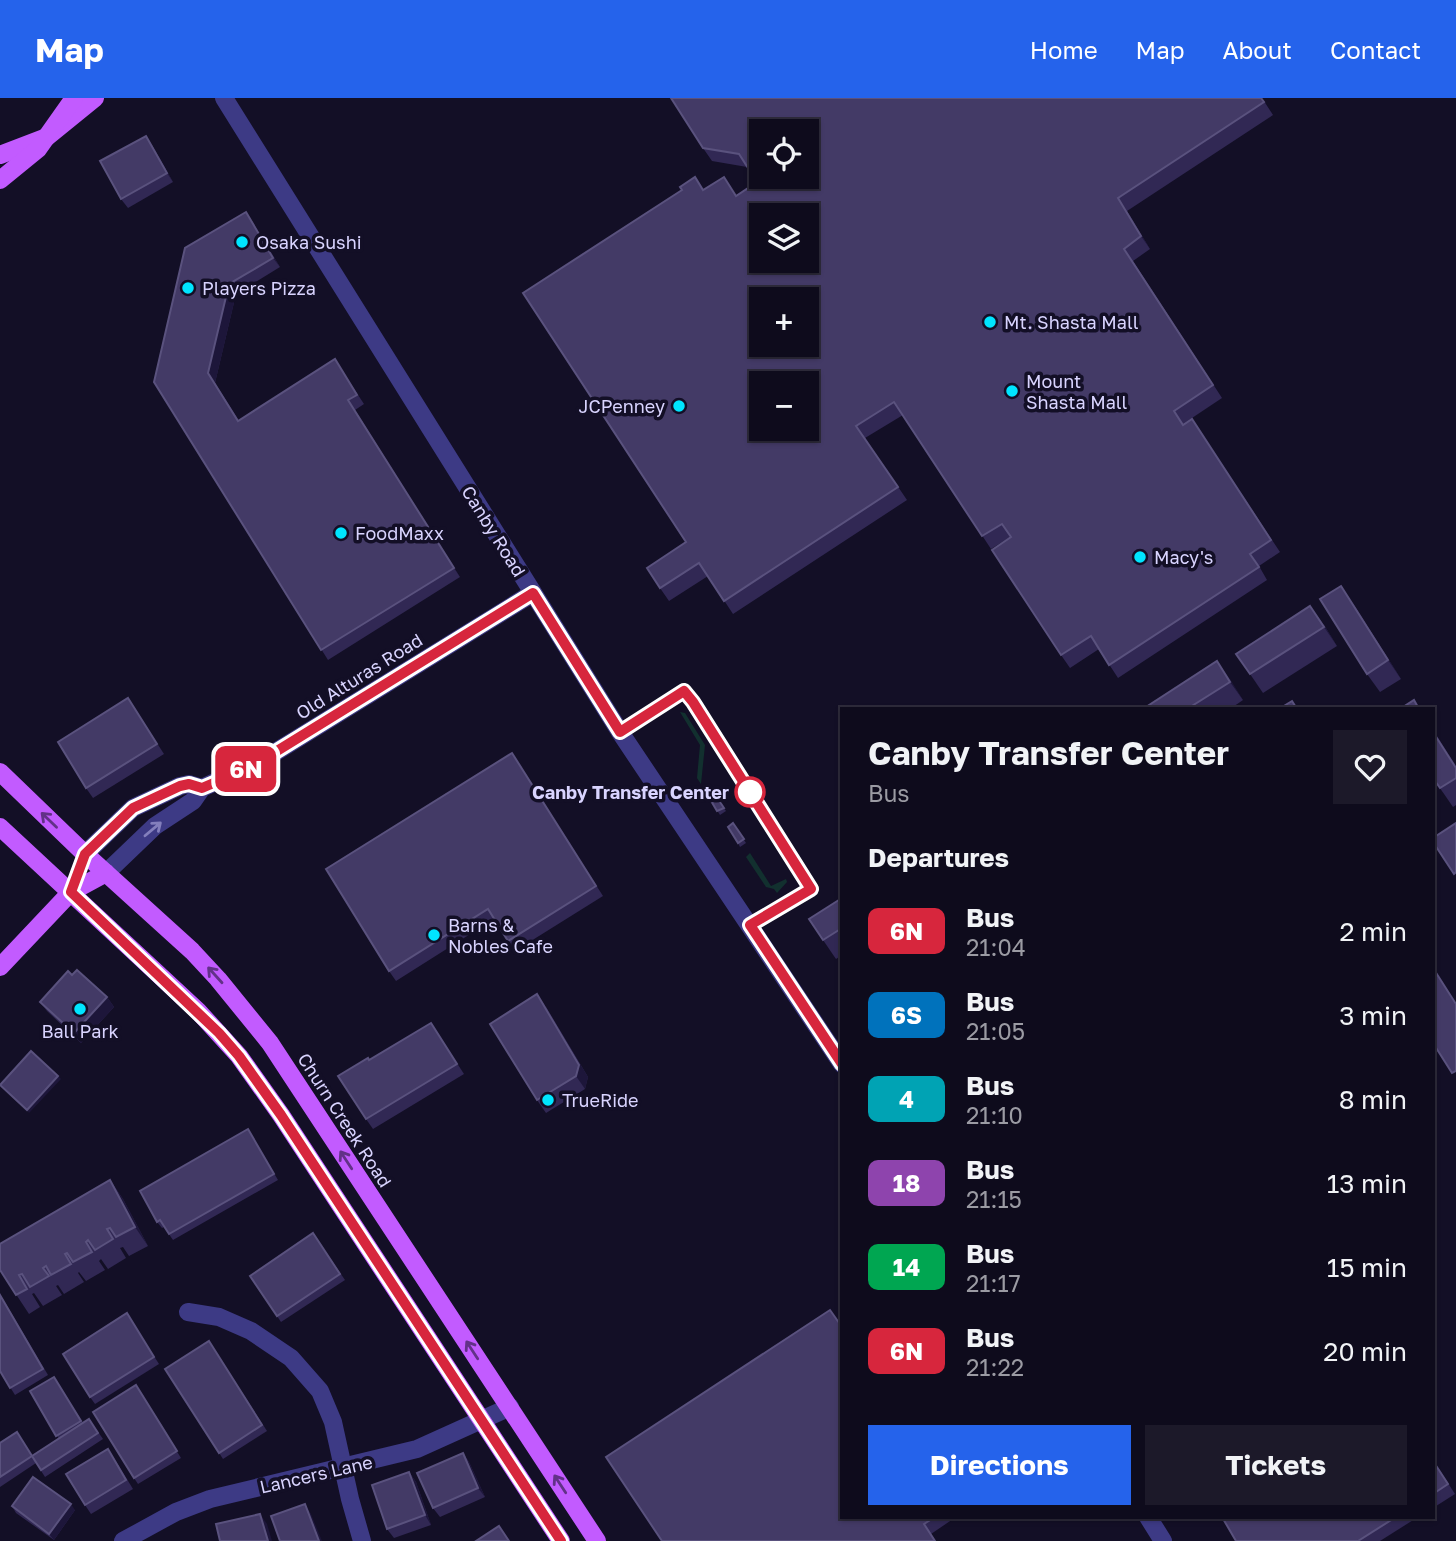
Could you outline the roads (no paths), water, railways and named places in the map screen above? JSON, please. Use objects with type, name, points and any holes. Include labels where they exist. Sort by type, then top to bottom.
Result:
[{"type":"main road","points":[[0,180],[38,149],[74,98]]},
{"type":"main road","points":[[0,155],[47,137],[95,98]]},
{"type":"main road","name":"Churn Creek Road","points":[[0,772],[218,979],[270,1043],[597,1541]]},
{"type":"main road","points":[[0,827],[198,1011],[239,1056],[281,1115],[561,1541]]},
{"type":"main road","name":"Old Alturas Road","points":[[71,892],[85,854]]},
{"type":"main road","name":"Old Alturas Road","points":[[0,967],[71,892],[106,873]]},
{"type":"street","name":"Canby Road","points":[[224,98],[620,732],[840,1061]]},
{"type":"street","name":"Old Alturas Road","points":[[106,873],[155,826],[194,801],[202,788],[261,761],[533,593]]},
{"type":"street","name":"Old Alturas Road","points":[[85,854],[133,808],[180,786],[189,784],[202,788]]},
{"type":"street","points":[[188,1312],[219,1317],[251,1331],[291,1358],[320,1391],[328,1407],[362,1541]]},
{"type":"street","name":"Lancers Lane","points":[[123,1541],[176,1512],[210,1499],[417,1449],[510,1407]]},
{"type":"street","points":[[1149,1519],[1163,1541]]},
{"type":"place","name":"Osaka Sushi","points":[[242,242]]},
{"type":"place","name":"Players Pizza","points":[[188,288]]},
{"type":"place","name":"Mt. Shasta Mall","points":[[990,322]]},
{"type":"place","name":"Mount Shasta Mall","points":[[1012,391]]},
{"type":"place","name":"JCPenney","points":[[679,406]]},
{"type":"place","name":"FoodMaxx","points":[[341,533]]},
{"type":"place","name":"Macy's","points":[[1140,557]]},
{"type":"place","name":"Canby Transfer Center","points":[[750,792]]},
{"type":"place","name":"Barns & Nobles Cafe","points":[[434,935]]},
{"type":"place","name":"Ball Park","points":[[80,1009]]},
{"type":"place","name":"TrueRide","points":[[548,1100]]}]
